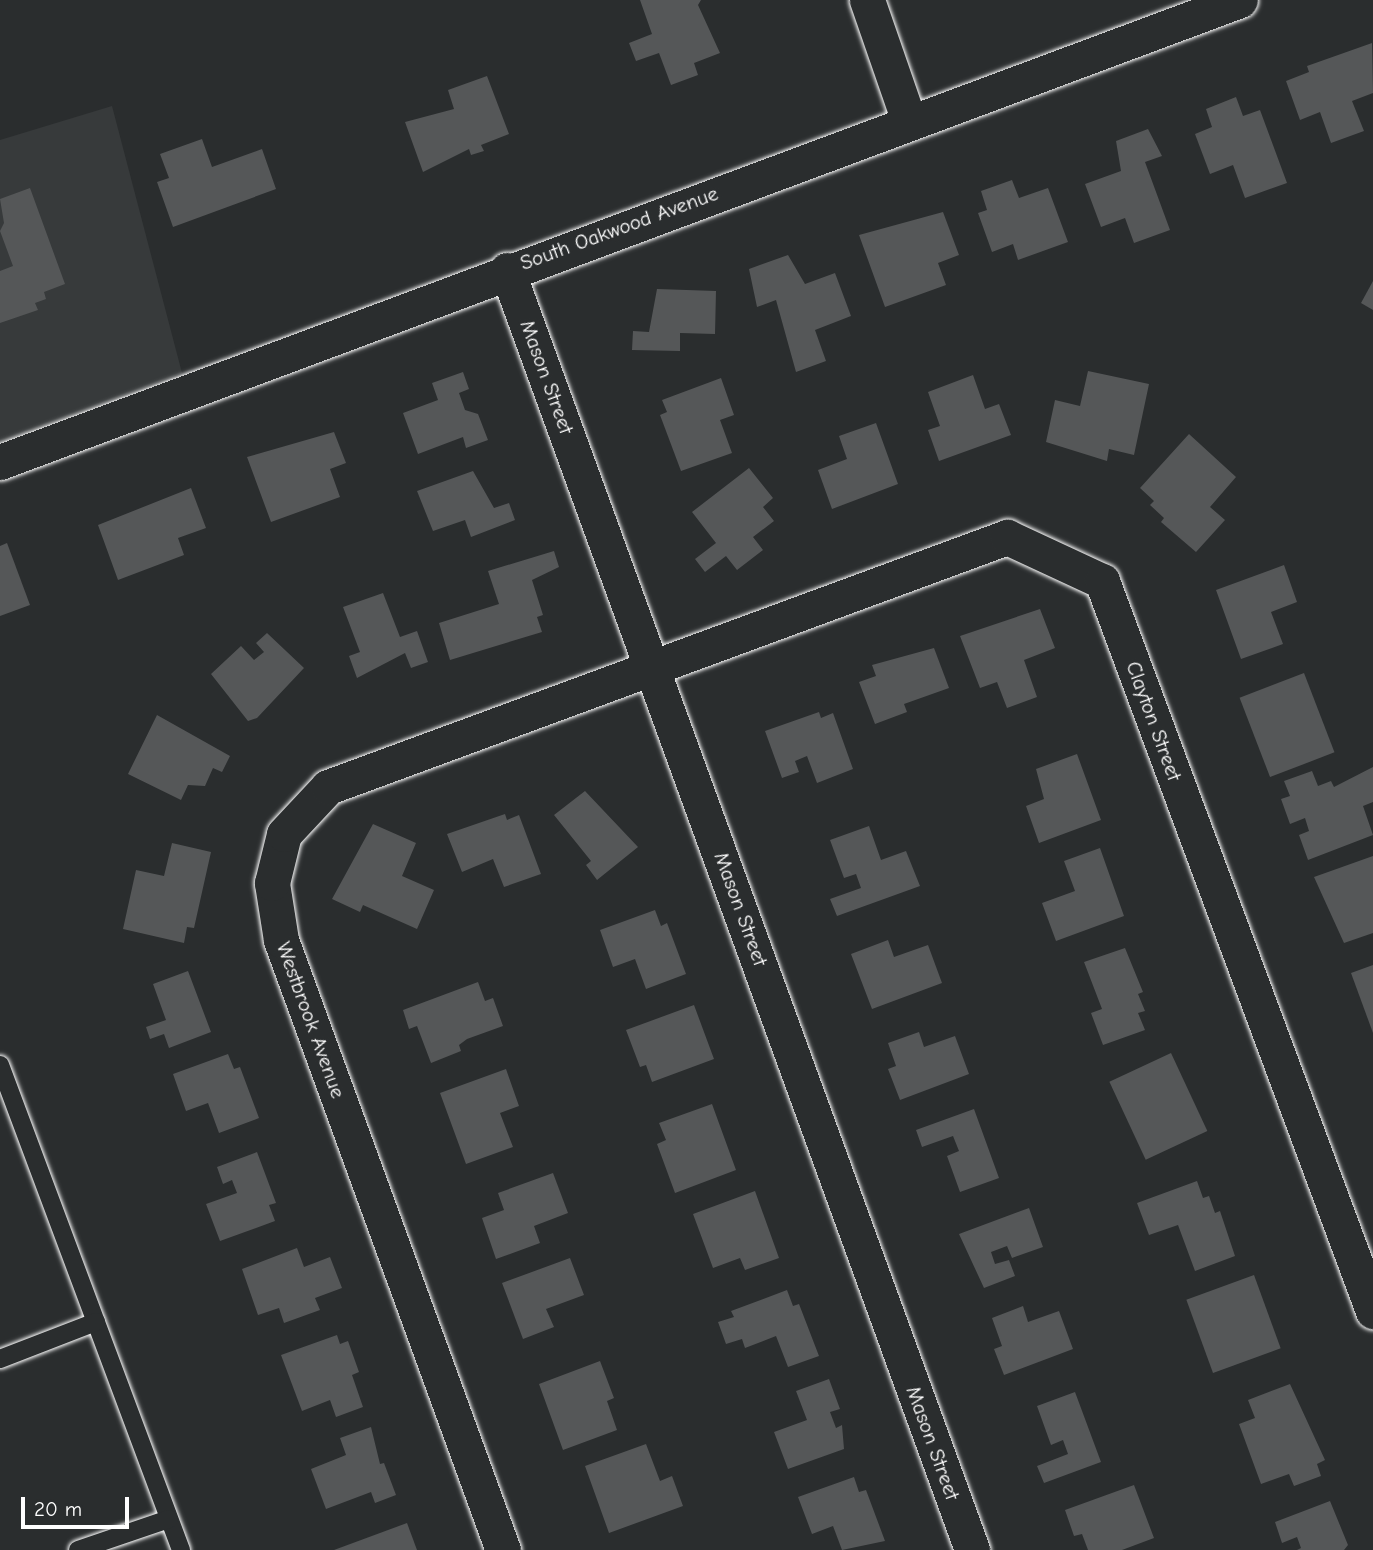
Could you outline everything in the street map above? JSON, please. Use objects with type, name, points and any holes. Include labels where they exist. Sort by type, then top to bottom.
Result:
[{"type":"street","points":[[867,0],[909,121]]},
{"type":"street","name":"South Oakwood Avenue","points":[[0,462],[507,270],[1240,0]]},
{"type":"street","name":"Mason Street","points":[[507,270],[972,1550]]},
{"type":"street","name":"Clayton Street","points":[[653,666],[1007,537],[1102,581],[1373,1311]]},
{"type":"street","name":"Westbrook Avenue","points":[[503,1550],[281,940],[272,883],[284,834],[328,786],[653,666]]},
{"type":"lane","points":[[0,1065],[181,1550]]},
{"type":"lane","points":[[0,1359],[96,1322]]},
{"type":"lane","points":[[78,1550],[169,1519]]},
{"type":"shaded area","points":[[112,106],[182,373],[0,442],[0,140]]},
{"type":"building","points":[[640,0],[701,0],[698,5],[720,53],[694,63],[698,75],[671,85],[659,53],[636,61],[629,43],[652,34]]},
{"type":"building","points":[[1372,43],[1373,93],[1352,101],[1364,131],[1331,143],[1320,112],[1300,120],[1286,81],[1309,72],[1307,66]]},
{"type":"building","points":[[487,76],[509,134],[481,145],[484,151],[471,155],[469,149],[423,172],[405,122],[454,109],[448,90]]},
{"type":"building","points":[[1236,97],[1243,116],[1260,110],[1287,183],[1245,198],[1233,165],[1210,174],[1195,134],[1212,127],[1206,109]]},
{"type":"building","points":[[1148,129],[1162,156],[1145,162],[1170,230],[1134,243],[1125,218],[1101,227],[1085,184],[1121,171],[1116,141]]},
{"type":"building","points":[[202,139],[212,167],[262,149],[276,189],[173,227],[157,182],[169,178],[160,154]]},
{"type":"building","points":[[1012,180],[1019,198],[1048,188],[1068,242],[1018,260],[1013,244],[992,252],[978,213],[987,210],[981,191]]},
{"type":"building","points":[[30,188],[65,284],[44,292],[46,299],[35,303],[38,310],[0,323],[0,271],[13,266],[0,231],[4,223],[0,199]]},
{"type":"building","points":[[943,212],[959,255],[938,263],[946,285],[885,307],[859,235]]},
{"type":"building","points":[[788,255],[805,284],[835,273],[851,316],[815,330],[826,361],[796,372],[776,300],[757,307],[749,269]]},
{"type":"building","points":[[1373,281],[1373,310],[1361,303]]},
{"type":"building","points":[[657,289],[716,291],[715,334],[680,333],[680,351],[632,350],[633,331],[649,332]]},
{"type":"building","points":[[1088,371],[1149,384],[1134,455],[1109,449],[1107,461],[1046,442],[1055,400],[1080,406]]},
{"type":"building","points":[[463,372],[469,389],[459,393],[465,410],[478,414],[488,440],[466,448],[463,437],[418,454],[403,413],[438,400],[432,383]]},
{"type":"building","points":[[973,375],[985,409],[999,404],[1011,435],[939,461],[928,430],[940,426],[928,392]]},
{"type":"building","points":[[721,378],[734,415],[720,420],[732,453],[681,471],[660,415],[667,412],[662,400]]},
{"type":"building","points":[[876,423],[898,484],[832,509],[818,470],[847,459],[839,436]]},
{"type":"building","points":[[334,432],[346,463],[330,469],[340,497],[271,522],[247,457]]},
{"type":"building","points":[[1189,434],[1236,477],[1210,507],[1225,520],[1196,552],[1161,522],[1164,518],[1150,505],[1154,501],[1140,488]]},
{"type":"building","points":[[749,468],[773,498],[763,507],[774,521],[753,537],[763,550],[737,570],[726,556],[705,572],[695,559],[716,543],[692,512]]},
{"type":"building","points":[[473,471],[494,508],[509,503],[515,520],[471,537],[465,520],[433,531],[417,491]]},
{"type":"building","points":[[191,488],[206,528],[178,538],[184,555],[118,580],[98,525]]},
{"type":"building","points":[[7,543],[30,605],[0,616],[0,546]]},
{"type":"building","points":[[554,551],[559,567],[532,580],[543,615],[537,617],[542,632],[450,660],[439,623],[499,604],[488,571]]},
{"type":"building","points":[[1284,565],[1297,602],[1271,612],[1283,644],[1241,659],[1216,590]]},
{"type":"building","points":[[383,593],[400,637],[417,631],[428,662],[411,668],[405,653],[357,678],[349,656],[360,652],[343,607]]},
{"type":"building","points":[[1040,609],[1055,648],[1024,660],[1037,697],[1007,708],[997,682],[980,688],[960,636]]},
{"type":"building","points":[[267,633],[304,668],[257,718],[248,721],[211,674],[241,646],[254,660],[264,652],[256,643]]},
{"type":"building","points":[[934,648],[949,688],[904,704],[907,712],[875,724],[859,682],[876,676],[872,665]]},
{"type":"building","points":[[1304,673],[1334,752],[1270,777],[1240,698]]},
{"type":"building","points":[[819,712],[821,718],[833,713],[853,769],[817,783],[807,756],[795,761],[799,772],[782,778],[765,731]]},
{"type":"building","points":[[157,715],[230,756],[222,772],[213,768],[205,786],[188,785],[181,800],[128,774]]},
{"type":"building","points":[[1077,754],[1101,820],[1039,843],[1026,806],[1044,799],[1036,769]]},
{"type":"building","points":[[1373,767],[1373,802],[1363,806],[1373,835],[1308,860],[1299,835],[1309,831],[1305,818],[1290,824],[1281,799],[1290,796],[1284,781],[1312,771],[1318,786],[1331,781],[1334,787]]},
{"type":"building","points":[[585,791],[638,847],[597,880],[586,865],[591,861],[554,815]]},
{"type":"building","points":[[505,814],[507,820],[519,815],[541,874],[504,887],[493,859],[462,872],[447,834]]},
{"type":"building","points":[[373,824],[416,843],[402,876],[434,890],[417,929],[363,905],[360,912],[332,899]]},
{"type":"building","points":[[869,826],[881,860],[906,851],[920,886],[837,916],[830,899],[861,888],[856,874],[844,878],[830,840]]},
{"type":"building","points":[[172,843],[211,852],[194,928],[187,927],[184,943],[123,929],[136,870],[164,876]]},
{"type":"building","points":[[1100,848],[1124,916],[1056,941],[1042,903],[1075,891],[1064,861]]},
{"type":"building","points":[[1373,856],[1373,933],[1344,943],[1314,877]]},
{"type":"building","points":[[655,910],[661,926],[667,923],[686,974],[646,989],[635,959],[613,967],[600,930]]},
{"type":"building","points":[[888,940],[894,957],[928,945],[942,983],[872,1009],[851,954]]},
{"type":"building","points":[[1125,948],[1143,992],[1138,994],[1145,1011],[1138,1013],[1145,1030],[1103,1045],[1091,1013],[1102,1009],[1084,962]]},
{"type":"building","points":[[1373,965],[1373,1033],[1351,973]]},
{"type":"building","points":[[188,971],[211,1032],[169,1048],[164,1034],[150,1039],[146,1027],[166,1020],[153,984]]},
{"type":"building","points":[[478,982],[485,1001],[493,998],[503,1026],[467,1039],[459,1045],[461,1051],[431,1063],[417,1026],[409,1029],[403,1010]]},
{"type":"building","points":[[694,1005],[714,1059],[652,1082],[646,1065],[640,1067],[626,1030]]},
{"type":"building","points":[[919,1032],[924,1047],[955,1036],[969,1074],[900,1100],[888,1069],[896,1066],[888,1043]]},
{"type":"building","points":[[1171,1053],[1207,1131],[1146,1160],[1109,1082]]},
{"type":"building","points":[[228,1054],[234,1069],[240,1067],[259,1118],[219,1133],[208,1103],[186,1111],[173,1074]]},
{"type":"building","points":[[506,1069],[519,1106],[500,1113],[513,1147],[466,1164],[440,1093]]},
{"type":"building","points":[[712,1104],[736,1170],[675,1193],[657,1144],[666,1140],[659,1123]]},
{"type":"building","points":[[974,1109],[999,1178],[960,1192],[947,1156],[959,1151],[953,1136],[922,1147],[916,1130]]},
{"type":"building","points":[[257,1152],[276,1203],[269,1205],[275,1221],[220,1241],[206,1204],[237,1193],[232,1180],[223,1184],[217,1167]]},
{"type":"building","points":[[553,1173],[568,1213],[534,1226],[540,1243],[496,1259],[482,1218],[504,1210],[498,1193]]},
{"type":"building","points":[[1197,1181],[1203,1198],[1209,1196],[1215,1213],[1220,1211],[1235,1256],[1195,1271],[1178,1225],[1149,1235],[1137,1203]]},
{"type":"building","points":[[755,1191],[779,1258],[745,1270],[740,1258],[713,1268],[693,1214]]},
{"type":"building","points":[[1029,1208],[1043,1247],[1012,1258],[1007,1246],[991,1252],[995,1264],[1009,1260],[1015,1276],[984,1288],[959,1234]]},
{"type":"building","points":[[297,1248],[304,1267],[330,1257],[342,1288],[315,1298],[320,1310],[284,1323],[279,1308],[258,1315],[242,1269]]},
{"type":"building","points":[[570,1258],[584,1295],[546,1309],[554,1327],[523,1339],[502,1283]]},
{"type":"building","points":[[1254,1275],[1281,1348],[1213,1373],[1186,1300]]},
{"type":"building","points":[[787,1290],[793,1306],[799,1304],[819,1356],[788,1367],[776,1336],[745,1348],[742,1339],[726,1344],[718,1322],[734,1317],[731,1311]]},
{"type":"building","points":[[1023,1306],[1028,1322],[1059,1311],[1073,1349],[1004,1375],[994,1349],[1002,1346],[992,1318]]},
{"type":"building","points":[[337,1335],[340,1344],[348,1341],[359,1372],[352,1375],[363,1407],[336,1417],[330,1400],[302,1411],[281,1355]]},
{"type":"building","points":[[600,1361],[614,1398],[607,1401],[617,1430],[563,1450],[539,1384]]},
{"type":"building","points":[[829,1379],[840,1409],[830,1412],[836,1428],[842,1425],[844,1449],[788,1469],[774,1432],[807,1420],[796,1391]]},
{"type":"building","points":[[1290,1384],[1325,1460],[1317,1464],[1321,1476],[1294,1486],[1289,1474],[1261,1484],[1239,1424],[1255,1418],[1248,1400]]},
{"type":"building","points":[[1075,1392],[1101,1462],[1044,1483],[1037,1466],[1068,1454],[1063,1440],[1051,1445],[1037,1406]]},
{"type":"building","points":[[371,1427],[380,1464],[384,1463],[396,1495],[375,1503],[371,1492],[326,1509],[311,1469],[346,1455],[340,1438]]},
{"type":"building","points":[[646,1444],[660,1481],[672,1476],[683,1506],[609,1533],[585,1466]]},
{"type":"building","points":[[854,1477],[859,1492],[866,1490],[885,1541],[842,1550],[833,1526],[812,1534],[798,1497]]},
{"type":"building","points":[[1134,1485],[1154,1538],[1122,1550],[1088,1550],[1082,1534],[1074,1536],[1065,1510]]},
{"type":"building","points":[[1330,1501],[1348,1545],[1344,1550],[1297,1550],[1301,1548],[1297,1537],[1282,1543],[1275,1522]]},
{"type":"building","points":[[407,1523],[417,1550],[334,1550]]}]
